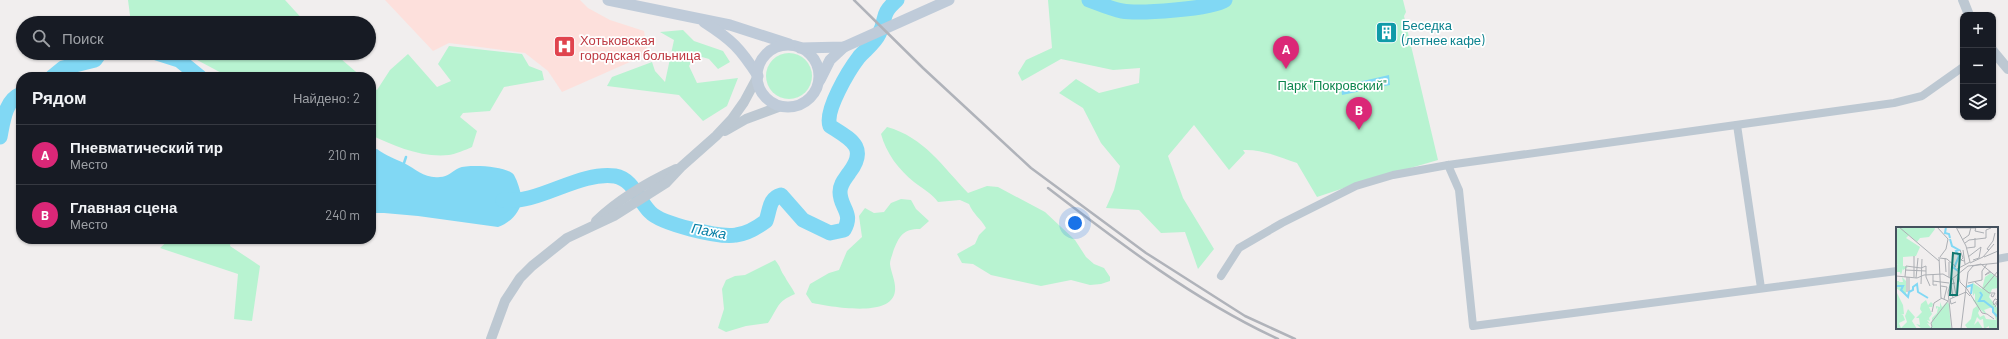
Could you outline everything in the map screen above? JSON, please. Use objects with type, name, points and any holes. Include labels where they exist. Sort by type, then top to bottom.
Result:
[{"type":"main road","points":[[608,0],[730,25],[797,47],[809,53],[816,62],[819,72],[818,83]]},
{"type":"main road","points":[[844,47],[777,48],[769,52],[761,63],[758,76],[759,86],[764,95],[772,102],[781,106],[791,107],[804,102],[815,92],[830,60],[844,47],[928,8],[949,0]]},
{"type":"main road","points":[[700,20],[728,37],[743,53],[758,76]]},
{"type":"street","points":[[1963,0],[1968,12]]},
{"type":"street","points":[[1996,55],[2008,69]]},
{"type":"street","points":[[1221,276],[1238,248],[1282,223],[1350,189],[1393,175],[1448,165],[1894,103],[1922,96],[1960,69]]},
{"type":"street","points":[[491,339],[505,301],[520,278],[546,253],[567,238],[612,212],[681,167],[716,136],[744,102],[758,76]]},
{"type":"street","points":[[716,136],[746,119],[781,106]]},
{"type":"street","points":[[1737,125],[1761,288]]},
{"type":"street","points":[[1448,165],[1459,190],[1473,326],[1896,271]]},
{"type":"street","points":[[1998,259],[2008,257]]},
{"type":"shaded area","name":"Хотьковская городская больница","points":[[385,0],[580,0],[588,8],[610,20],[644,31],[648,54],[562,92],[548,71],[525,53],[449,43],[433,51]]},
{"type":"green space","points":[[128,0],[285,0],[300,16],[130,16]]},
{"type":"green space","name":"Парк \"Покровский\"","points":[[1048,0],[1403,0],[1406,12],[1404,16],[1438,160],[1317,197],[1297,163],[1270,154],[1243,150],[1245,153],[1229,170],[1194,125],[1168,156],[1183,198],[1214,249],[1198,269],[1185,232],[1161,233],[1139,210],[1106,208],[1114,190],[1120,166],[1101,143],[1083,108],[1059,93],[1076,79],[1099,93],[1139,83],[1140,68],[1113,70],[1061,59],[1022,81],[1018,73],[1026,60],[1052,48]]},
{"type":"green space","points":[[683,30],[694,41],[723,51],[730,62],[718,69],[709,59],[695,55],[689,66],[697,83],[738,78],[727,106],[703,121],[679,95],[607,86],[612,77],[652,62],[655,71],[665,82],[674,40],[660,32]]},
{"type":"green space","points":[[449,46],[522,54],[529,66],[542,71],[544,80],[504,87],[490,111],[463,113],[460,117],[477,131],[472,147],[458,153],[449,155],[429,155],[399,147],[376,137],[376,89],[377,90],[390,70],[408,54],[437,87],[451,81],[438,64]]},
{"type":"green space","points":[[789,53],[802,57],[808,63],[812,76],[808,89],[802,95],[789,99],[776,95],[770,89],[766,76],[770,63],[776,57]]},
{"type":"green space","points":[[197,60],[342,60],[356,72],[220,72]]},
{"type":"green space","points":[[887,127],[912,138],[922,145],[941,163],[968,193],[987,186],[998,187],[1045,212],[1075,240],[1086,257],[1094,264],[1104,268],[1110,277],[1110,281],[1090,285],[1071,280],[1041,286],[991,275],[973,264],[962,263],[957,254],[975,244],[979,235],[986,228],[969,204],[960,200],[938,202],[903,172],[894,161],[883,141],[881,134]]},
{"type":"green space","points":[[901,199],[911,200],[916,209],[929,221],[920,229],[909,230],[902,234],[897,242],[890,262],[895,287],[891,300],[883,305],[859,309],[812,303],[806,294],[810,284],[829,273],[839,270],[847,251],[862,237],[859,216],[865,208],[874,213],[884,212],[891,203]]},
{"type":"green space","points":[[164,244],[230,244],[230,246],[260,266],[252,321],[234,319],[238,274],[160,248]]},
{"type":"green space","points":[[775,260],[795,294],[781,302],[768,323],[746,326],[726,332],[718,328],[724,309],[722,289],[726,280],[735,276],[745,275]]},
{"type":"water","points":[[1389,75],[1390,85],[1342,95],[1341,86]]},
{"type":"water","points":[[376,149],[425,175],[435,177],[443,177],[459,168],[471,166],[497,168],[510,172],[514,175],[519,186],[522,198],[520,208],[511,220],[498,227],[418,216],[376,213]]},
{"type":"waterway","name":"Пажа","points":[[503,200],[530,198],[587,178],[615,176],[626,181],[650,212],[656,217],[691,229],[728,235],[744,233],[756,228],[766,221],[770,205],[774,199],[781,195],[803,220],[830,233],[844,230],[848,219],[842,202],[840,189],[855,164],[857,150],[850,140],[830,126],[829,119],[838,91],[849,71],[877,37],[882,28],[886,13],[891,5],[897,0]]},
{"type":"waterway","name":"Пажа","points":[[1089,0],[1118,10],[1131,12],[1191,8],[1206,6],[1225,0]]},
{"type":"waterway","name":"Пажа","points":[[58,72],[63,68],[95,60]]},
{"type":"waterway","name":"Пажа","points":[[179,60],[194,72]]},
{"type":"waterway","name":"Пажа","points":[[0,137],[8,106],[16,97]]},
{"type":"waterway","points":[[404,163],[406,157]]},
{"type":"railway","points":[[854,0],[923,68],[1031,168],[1146,253],[1245,316],[1295,339]]},
{"type":"railway","points":[[1048,188],[1159,270],[1217,307],[1278,339]]},
{"type":"place","name":"Беседка (летнее кафе)","points":[[1386,32]]},
{"type":"place","name":"Хотьковская городская больница","points":[[564,47]]},
{"type":"place","name":"Пневматический тир","points":[[1286,69]]},
{"type":"place","name":"Главная сцена","points":[[1359,130]]}]
